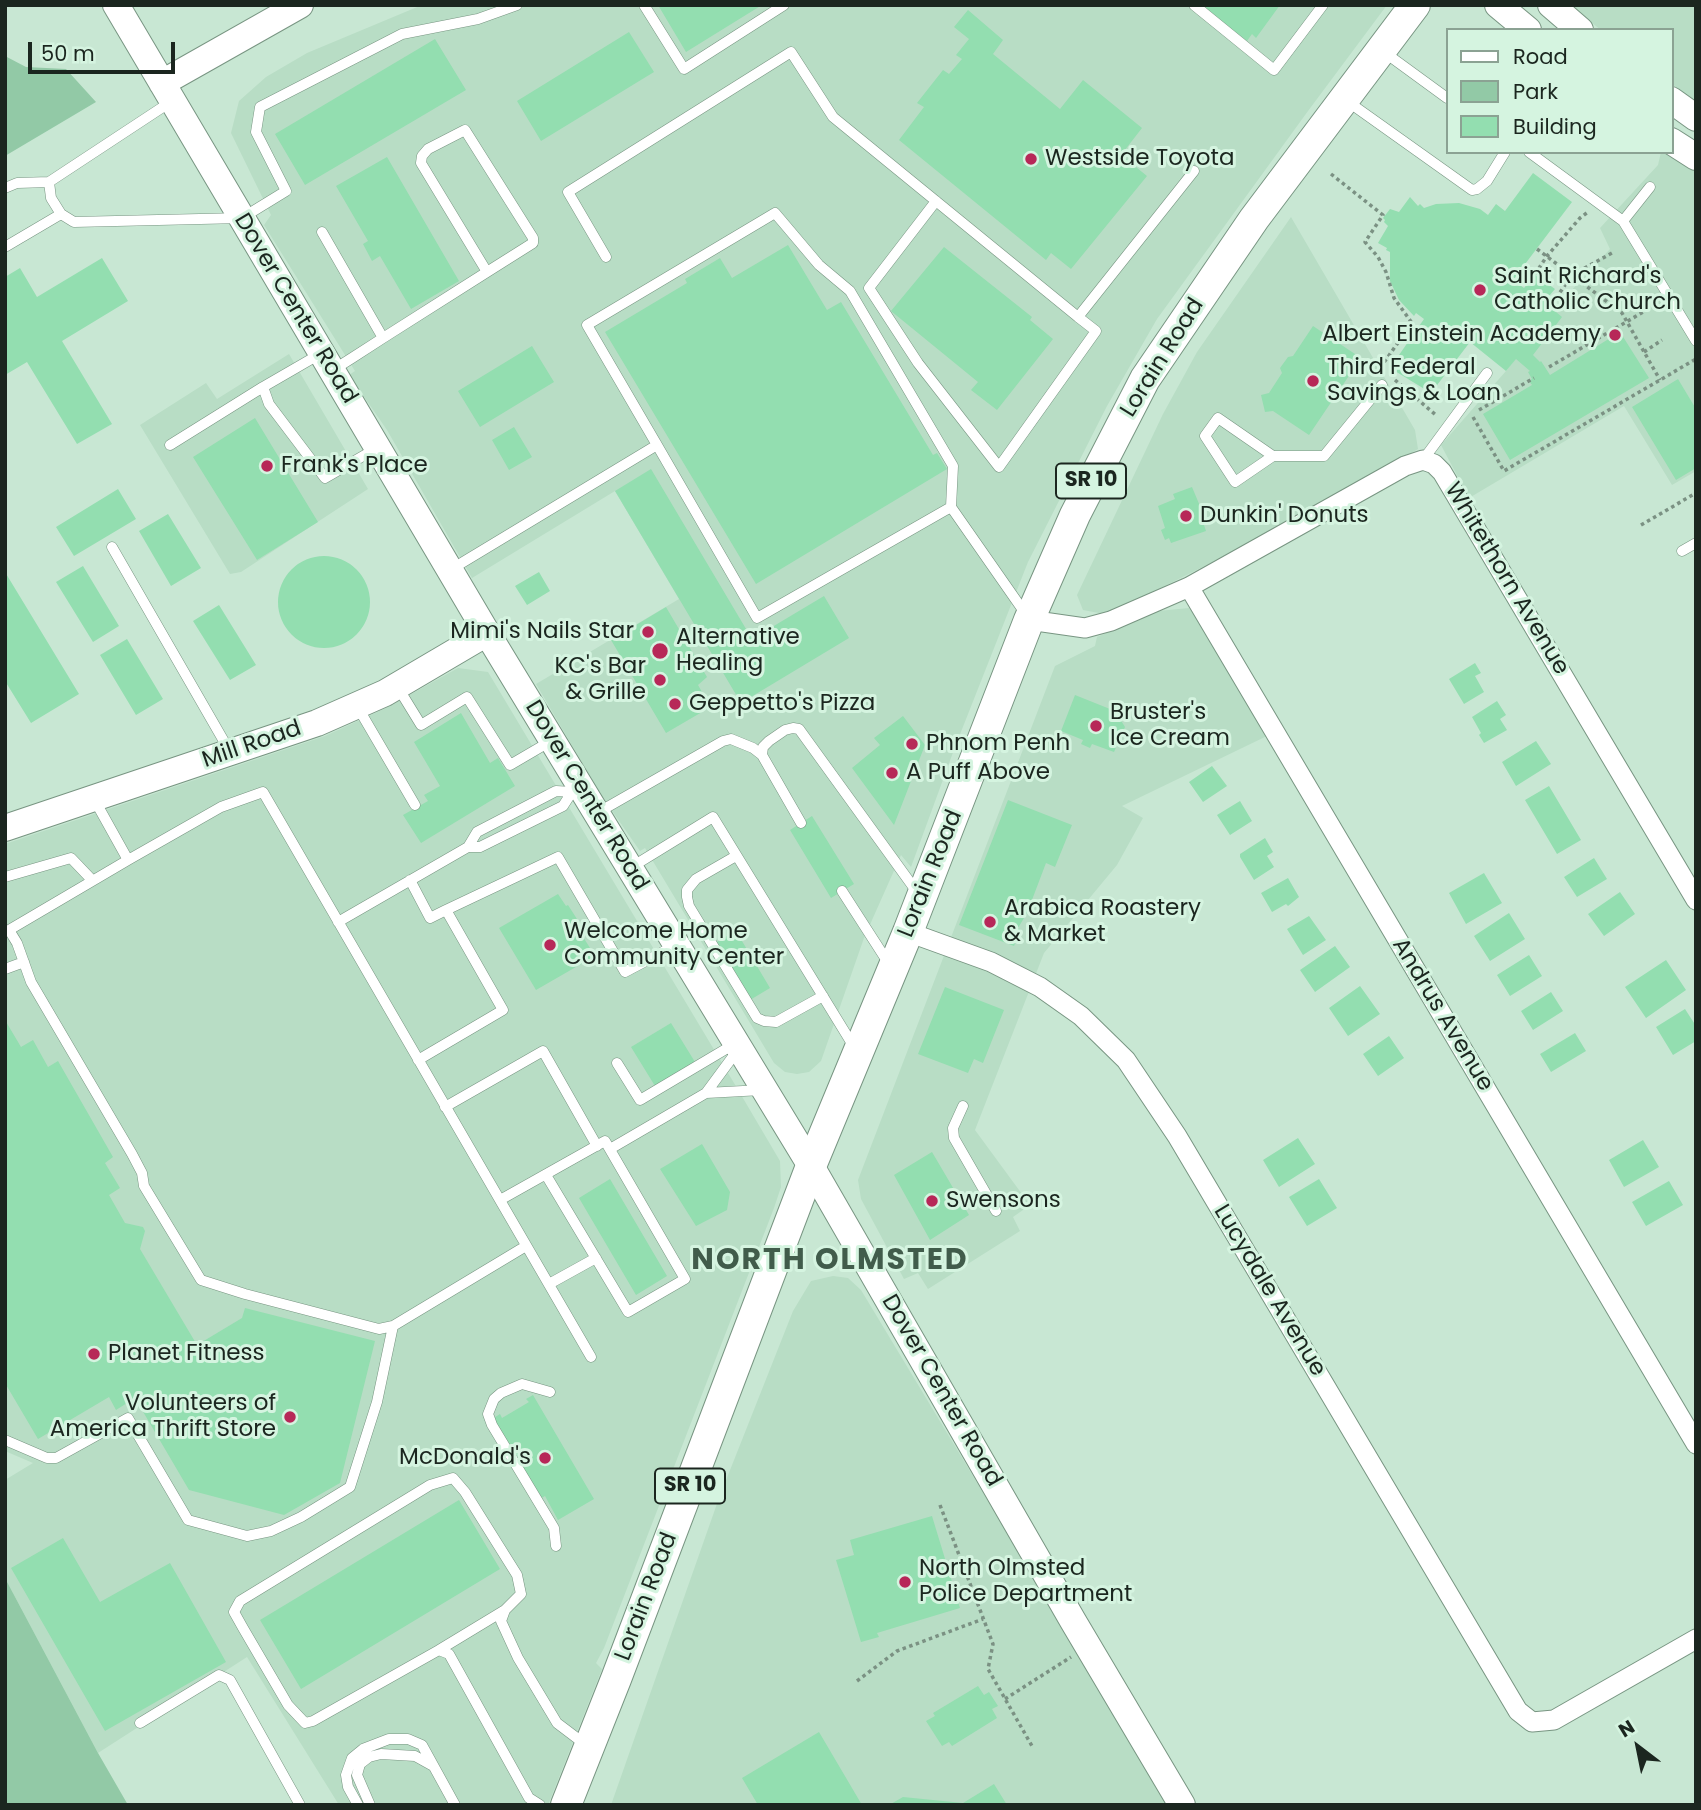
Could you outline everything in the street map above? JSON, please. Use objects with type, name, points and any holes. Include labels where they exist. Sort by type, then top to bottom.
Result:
[{"type":"main road","name":"Lorain Road","points":[[566,1805],[811,1166],[922,898],[1029,620],[1074,515],[1145,379],[1254,219],[1415,5]]},
{"type":"street","name":"Dover Center Road","points":[[116,5],[552,740],[576,789],[597,813],[811,1166],[1182,1805]]},
{"type":"street","points":[[167,92],[300,5]]},
{"type":"street","points":[[1498,5],[1526,28]]},
{"type":"street","points":[[1551,5],[1578,28]]},
{"type":"street","points":[[1673,101],[1696,118]]},
{"type":"street","points":[[1673,142],[1696,157]]},
{"type":"street","points":[[1029,620],[1085,628],[1111,621],[1189,587],[1405,466],[1423,460]]},
{"type":"street","name":"Whitethorn Avenue","points":[[1423,460],[1434,464],[1442,472],[1696,900]]},
{"type":"street","name":"Andrus Avenue","points":[[1189,587],[1696,1444]]},
{"type":"street","name":"Mill Road","points":[[5,828],[317,723],[397,686],[487,633]]},
{"type":"street","name":"Lucydale Avenue","points":[[908,932],[991,962],[1040,987],[1081,1016],[1126,1060],[1177,1136],[1518,1711],[1532,1722],[1554,1720],[1696,1639]]},
{"type":"lane","points":[[49,182],[51,198],[61,214],[74,222],[242,218],[286,191],[256,132],[260,107],[402,34],[478,19],[517,5]]},
{"type":"lane","points":[[645,5],[684,69],[784,5]]},
{"type":"lane","points":[[1194,5],[1274,70],[1323,5]]},
{"type":"lane","points":[[1381,50],[1446,97]]},
{"type":"lane","points":[[606,257],[568,192],[791,52],[833,117],[1096,331],[999,467],[918,363],[869,288],[936,201]]},
{"type":"lane","points":[[5,188],[14,183],[49,182],[167,92]]},
{"type":"lane","points":[[1344,99],[1472,190],[1487,181],[1505,154]]},
{"type":"lane","points":[[170,444],[263,387],[383,338],[533,243],[533,238],[465,130],[428,149],[422,156],[421,163],[487,272]]},
{"type":"lane","points":[[1532,154],[1623,220],[1696,341]]},
{"type":"lane","points":[[1078,317],[1194,171]]},
{"type":"lane","points":[[1623,220],[1650,187]]},
{"type":"lane","points":[[951,508],[757,618],[587,325],[775,213],[819,265],[850,291],[953,466],[951,508],[1029,620]]},
{"type":"lane","points":[[5,247],[61,214]]},
{"type":"lane","points":[[322,232],[383,338]]},
{"type":"lane","points":[[1423,460],[1487,373]]},
{"type":"lane","points":[[1273,456],[1218,418],[1205,436],[1235,482],[1273,456],[1324,456],[1382,385]]},
{"type":"lane","points":[[263,387],[269,404],[325,478],[378,448]]},
{"type":"lane","points":[[450,570],[657,445]]},
{"type":"lane","points":[[1682,551],[1696,543]]},
{"type":"lane","points":[[113,547],[230,752]]},
{"type":"lane","points":[[397,686],[421,725],[467,697],[510,765],[552,740]]},
{"type":"lane","points":[[357,705],[415,805]]},
{"type":"lane","points":[[762,755],[764,747],[776,735],[785,730],[799,729],[922,898]]},
{"type":"lane","points":[[597,813],[723,741],[731,739],[762,755],[801,823]]},
{"type":"lane","points":[[468,847],[480,847],[562,806],[576,789]]},
{"type":"lane","points":[[338,922],[468,847],[477,832],[556,791],[576,789]]},
{"type":"lane","points":[[526,1246],[393,1326],[379,1329],[201,1280],[144,1186],[142,1173],[132,1154],[31,982],[7,928],[221,807],[262,792],[591,1357]]},
{"type":"lane","points":[[93,798],[128,860]]},
{"type":"lane","points":[[630,868],[713,817],[858,1053]]},
{"type":"lane","points":[[736,856],[696,879],[688,890],[687,897],[689,906],[750,1007],[757,1018],[776,1022],[823,996]]},
{"type":"lane","points":[[5,877],[71,858],[93,880]]},
{"type":"lane","points":[[410,880],[430,918],[558,858],[625,972],[677,945]]},
{"type":"lane","points":[[842,891],[893,969]]},
{"type":"lane","points":[[418,1060],[503,1010],[446,910]]},
{"type":"lane","points":[[5,969],[24,962]]},
{"type":"lane","points":[[617,1063],[640,1100],[738,1045]]},
{"type":"lane","points":[[610,1149],[706,1093],[738,1045]]},
{"type":"lane","points":[[445,1107],[543,1051],[597,1146]]},
{"type":"lane","points":[[706,1093],[765,1090]]},
{"type":"lane","points":[[963,1106],[953,1128],[954,1138],[996,1211]]},
{"type":"lane","points":[[500,1200],[605,1141],[685,1279],[628,1312],[546,1175]]},
{"type":"lane","points":[[549,1284],[596,1258]]},
{"type":"lane","points":[[5,1440],[47,1458],[55,1458],[128,1418],[188,1520],[247,1536],[271,1531],[301,1517],[350,1487],[377,1402],[393,1326]]},
{"type":"lane","points":[[550,1392],[522,1384],[494,1399],[488,1414],[554,1528],[556,1546]]},
{"type":"lane","points":[[453,1478],[465,1492],[517,1575],[521,1594],[505,1610],[439,1650],[305,1723],[288,1705],[234,1612],[240,1601],[430,1485],[453,1478]]},
{"type":"lane","points":[[505,1610],[501,1621],[557,1723],[589,1747]]},
{"type":"lane","points":[[439,1650],[449,1654],[529,1798],[540,1805]]},
{"type":"lane","points":[[139,1723],[219,1675],[230,1680],[300,1805]]},
{"type":"lane","points":[[358,1805],[348,1787],[346,1775],[352,1758],[363,1748],[389,1739],[408,1739],[422,1745],[455,1805]]},
{"type":"lane","points":[[370,1805],[357,1775],[360,1764],[369,1757],[381,1754],[415,1756],[434,1766]]},
{"type":"path","points":[[1331,174],[1383,215],[1365,242],[1378,257],[1394,298],[1412,323],[1380,368],[1439,417]]},
{"type":"path","points":[[1531,280],[1580,218],[1589,212]]},
{"type":"path","points":[[1537,249],[1622,313],[1660,380]]},
{"type":"path","points":[[1556,298],[1572,275],[1612,253]]},
{"type":"path","points":[[1549,366],[1645,311]]},
{"type":"path","points":[[1644,352],[1662,340]]},
{"type":"path","points":[[1534,378],[1472,414],[1504,471],[1696,359]]},
{"type":"path","points":[[1641,525],[1696,494]]},
{"type":"path","points":[[940,1505],[993,1644],[988,1670],[1032,1746]]},
{"type":"path","points":[[857,1681],[897,1651],[984,1619]]},
{"type":"path","points":[[1005,1699],[1072,1657]]},
{"type":"shaded area","points":[[422,5],[1387,5],[1157,319],[1107,406],[1028,562],[911,867],[901,855],[864,938],[821,1061],[809,1072],[785,1072],[774,1063],[645,848],[640,851],[601,795],[536,684],[679,599],[615,491],[472,578],[387,430],[349,375],[355,371],[264,225],[271,215],[231,133],[239,101],[266,77],[307,53]]},
{"type":"shaded area","points":[[1569,5],[1696,5],[1696,102],[1673,85],[1673,28],[1598,28]]},
{"type":"shaded area","name":"Albert Einstein Academy","points":[[1661,154],[1673,154],[1696,168],[1696,471],[1672,485],[1624,406],[1469,498],[1441,445],[1506,371],[1554,309],[1610,249],[1600,228],[1658,165]]},
{"type":"shaded area","points":[[1291,217],[1415,430],[1418,449],[1320,508],[1115,611],[1104,614],[1083,610],[1077,595],[1163,414],[1197,352]]},
{"type":"shaded area","points":[[289,354],[368,489],[241,572],[230,574],[140,425],[206,383],[217,399]]},
{"type":"shaded area","points":[[1189,608],[1211,634],[1269,735],[1122,806],[1143,818],[1117,865],[1044,953],[975,1130],[1030,1205],[1013,1217],[1020,1231],[928,1289],[918,1273],[904,1279],[861,1199],[858,1180],[1055,666],[1095,646],[1097,637],[1158,611]]},
{"type":"shaded area","points":[[458,668],[488,672],[780,1161],[781,1187],[596,1663],[602,1669],[548,1805],[339,1805],[247,1657],[98,1753],[5,1578],[5,1480],[33,1463],[5,1451],[5,844],[325,736],[386,708]]},
{"type":"shaded area","points":[[833,1276],[848,1278],[861,1290],[1171,1805],[611,1805],[719,1498],[793,1311],[811,1281]]},
{"type":"green space","points":[[5,56],[26,67],[66,69],[96,102],[5,156]]},
{"type":"green space","points":[[5,1578],[98,1753],[128,1805],[5,1805]]},
{"type":"building","points":[[658,5],[762,5],[686,52]]},
{"type":"building","points":[[1199,5],[1280,5],[1256,38],[1252,34],[1247,41]]},
{"type":"building","points":[[968,10],[1003,40],[993,54],[1060,109],[1083,80],[1142,128],[1121,155],[1147,176],[1071,269],[1051,253],[1046,260],[899,140],[924,107],[917,103],[943,70],[949,74],[962,59],[956,55],[969,39],[954,27]]},
{"type":"building","points":[[629,32],[654,72],[541,141],[517,101]]},
{"type":"building","points":[[435,39],[466,90],[305,185],[275,134]]},
{"type":"building","points":[[387,157],[459,281],[411,309],[380,256],[372,261],[363,244],[368,241],[336,186]]},
{"type":"building","points":[[1533,173],[1572,202],[1513,280],[1524,288],[1535,275],[1555,289],[1544,302],[1562,317],[1533,355],[1541,361],[1550,375],[1620,332],[1649,378],[1510,460],[1483,414],[1532,385],[1529,381],[1532,379],[1528,372],[1530,371],[1516,359],[1506,371],[1470,342],[1431,393],[1390,368],[1424,319],[1416,313],[1414,316],[1399,300],[1390,281],[1390,252],[1378,243],[1388,226],[1383,218],[1390,209],[1399,212],[1410,197],[1418,206],[1420,204],[1424,208],[1436,204],[1459,203],[1480,209],[1488,215],[1496,204],[1505,211]]},
{"type":"building","points":[[788,245],[827,310],[841,302],[933,455],[937,453],[947,469],[756,584],[605,332],[687,283],[685,279],[720,258],[732,278]]},
{"type":"building","points":[[944,247],[1032,317],[1030,320],[1053,339],[997,410],[971,390],[978,382],[891,311]]},
{"type":"building","points":[[102,258],[128,301],[62,341],[112,424],[77,444],[27,362],[5,375],[5,277],[20,268],[37,297]]},
{"type":"building","points":[[1313,326],[1361,358],[1309,435],[1273,411],[1265,412],[1261,395],[1269,393],[1282,373],[1280,368],[1288,357],[1293,356]]},
{"type":"building","points":[[532,346],[554,382],[480,427],[458,391]]},
{"type":"building","points":[[1678,379],[1696,409],[1696,468],[1676,480],[1632,407]]},
{"type":"building","points":[[255,418],[318,522],[257,560],[193,457]]},
{"type":"building","points":[[514,427],[532,457],[509,470],[492,440]]},
{"type":"building","points":[[651,469],[752,639],[824,596],[849,638],[741,703],[615,491]]},
{"type":"building","points":[[1192,487],[1205,518],[1202,519],[1206,531],[1171,543],[1169,538],[1165,540],[1161,530],[1165,528],[1158,506],[1175,499],[1173,494]]},
{"type":"building","points":[[118,489],[136,519],[74,556],[56,527]]},
{"type":"building","points":[[168,514],[201,568],[171,586],[139,531]]},
{"type":"building","points":[[324,556],[342,559],[357,569],[367,584],[370,602],[367,620],[357,635],[342,645],[324,648],[306,645],[291,635],[281,620],[278,602],[281,584],[291,569],[306,559]]},
{"type":"building","points":[[83,566],[119,626],[93,642],[56,582]]},
{"type":"building","points":[[5,572],[79,694],[31,723],[5,681]]},
{"type":"building","points":[[539,572],[550,591],[527,605],[515,586]]},
{"type":"building","points":[[219,605],[256,665],[230,680],[193,621]]},
{"type":"building","points":[[666,607],[707,677],[698,685],[702,692],[693,696],[702,712],[666,733],[611,640]]},
{"type":"building","points":[[127,639],[163,699],[136,715],[100,655]]},
{"type":"building","points":[[1475,663],[1481,673],[1475,676],[1484,692],[1464,704],[1449,679]]},
{"type":"building","points":[[1075,695],[1115,711],[1125,727],[1114,752],[1092,744],[1090,748],[1081,744],[1083,740],[1061,731]]},
{"type":"building","points":[[1497,701],[1506,715],[1500,719],[1507,730],[1484,743],[1472,717]]},
{"type":"building","points":[[461,713],[490,763],[498,758],[515,786],[421,843],[403,815],[428,801],[424,795],[440,786],[414,742]]},
{"type":"building","points":[[903,716],[925,745],[894,825],[852,768],[880,745],[874,738]]},
{"type":"building","points":[[1536,741],[1551,764],[1516,786],[1502,762]]},
{"type":"building","points":[[1212,766],[1227,786],[1203,802],[1189,782]]},
{"type":"building","points":[[1549,786],[1581,840],[1557,854],[1525,800]]},
{"type":"building","points":[[1008,800],[1072,825],[1055,867],[1046,863],[1027,913],[1018,928],[1021,930],[1014,946],[959,925]]},
{"type":"building","points":[[1240,801],[1252,821],[1230,835],[1217,815]]},
{"type":"building","points":[[812,816],[854,884],[831,898],[790,830]]},
{"type":"building","points":[[1265,838],[1273,852],[1267,856],[1274,867],[1254,880],[1240,854]]},
{"type":"building","points":[[1594,858],[1607,879],[1577,897],[1564,877]]},
{"type":"building","points":[[1484,873],[1502,903],[1466,924],[1449,893]]},
{"type":"building","points":[[1288,878],[1299,897],[1288,906],[1286,904],[1272,912],[1261,893]]},
{"type":"building","points":[[1620,892],[1635,914],[1604,936],[1588,914]]},
{"type":"building","points":[[558,894],[584,930],[580,932],[595,956],[536,990],[499,928]]},
{"type":"building","points":[[1509,913],[1525,939],[1490,961],[1474,936]]},
{"type":"building","points":[[1309,916],[1326,940],[1303,955],[1287,929]]},
{"type":"building","points":[[736,931],[770,988],[750,1000],[715,943]]},
{"type":"building","points":[[1335,946],[1350,967],[1315,992],[1300,970]]},
{"type":"building","points":[[1529,955],[1542,976],[1510,996],[1497,975]]},
{"type":"building","points":[[1666,960],[1686,990],[1646,1018],[1625,987]]},
{"type":"building","points":[[1360,986],[1380,1014],[1348,1036],[1329,1008]]},
{"type":"building","points":[[945,987],[1004,1010],[983,1063],[974,1059],[968,1073],[918,1054]]},
{"type":"building","points":[[1551,992],[1563,1011],[1533,1030],[1521,1011]]},
{"type":"building","points":[[1685,1009],[1696,1026],[1696,1041],[1673,1055],[1656,1027]]},
{"type":"building","points":[[5,1020],[21,1047],[33,1040],[48,1067],[58,1061],[113,1157],[105,1163],[120,1188],[109,1195],[125,1223],[143,1227],[145,1231],[140,1249],[197,1345],[242,1318],[245,1308],[375,1341],[340,1483],[284,1515],[189,1490],[135,1398],[116,1410],[109,1397],[38,1439],[5,1383]]},
{"type":"building","points":[[671,1023],[695,1062],[655,1086],[631,1047]]},
{"type":"building","points":[[1575,1033],[1586,1051],[1551,1072],[1540,1054]]},
{"type":"building","points":[[1389,1036],[1404,1058],[1378,1076],[1363,1054]]},
{"type":"building","points":[[1298,1138],[1315,1164],[1279,1187],[1263,1160]]},
{"type":"building","points":[[1643,1140],[1659,1167],[1624,1187],[1609,1160]]},
{"type":"building","points":[[702,1144],[730,1192],[727,1210],[696,1226],[660,1169]]},
{"type":"building","points":[[932,1152],[969,1215],[930,1240],[894,1175]]},
{"type":"building","points":[[610,1179],[667,1276],[636,1295],[579,1198]]},
{"type":"building","points":[[1319,1179],[1337,1208],[1307,1226],[1289,1197]]},
{"type":"building","points":[[1669,1181],[1683,1205],[1646,1226],[1632,1202]]},
{"type":"building","points":[[533,1395],[594,1499],[558,1520],[545,1496],[540,1499],[492,1419],[500,1414],[502,1418],[529,1402],[526,1399]]},
{"type":"building","points":[[459,1500],[500,1569],[301,1689],[260,1620]]},
{"type":"building","points":[[932,1516],[960,1608],[877,1633],[879,1637],[861,1642],[836,1560],[854,1555],[850,1540]]},
{"type":"building","points":[[63,1538],[100,1602],[170,1563],[226,1662],[105,1731],[11,1568]]},
{"type":"building","points":[[978,1686],[984,1695],[989,1692],[998,1706],[992,1709],[997,1718],[952,1746],[949,1742],[942,1746],[926,1721],[935,1716],[933,1713]]},
{"type":"building","points":[[819,1732],[862,1805],[758,1805],[742,1778]]},
{"type":"building","points":[[994,1784],[1007,1805],[889,1805],[903,1797],[963,1803]]},
{"type":"place","name":"Westside Toyota","points":[[1031,159]]},
{"type":"place","name":"Saint Richard's Catholic Church","points":[[1480,290]]},
{"type":"place","name":"Albert Einstein Academy","points":[[1615,335]]},
{"type":"place","name":"Third Federal Savings & Loan","points":[[1313,381]]},
{"type":"place","name":"Frank's Place","points":[[267,466]]},
{"type":"place","name":"Dunkin' Donuts","points":[[1186,516]]},
{"type":"place","name":"Mimi's Nails Star","points":[[648,632]]},
{"type":"place","name":"Alternative Healing","points":[[660,651]]},
{"type":"place","name":"KC's Bar & Grille","points":[[660,680]]},
{"type":"place","name":"Geppetto's Pizza","points":[[675,704]]},
{"type":"place","name":"Bruster's Ice Cream","points":[[1096,726]]},
{"type":"place","name":"Phnom Penh","points":[[912,744]]},
{"type":"place","name":"A Puff Above","points":[[892,773]]},
{"type":"place","name":"Arabica Roastery & Market","points":[[990,922]]},
{"type":"place","name":"Welcome Home Community Center","points":[[550,945]]},
{"type":"place","name":"Swensons","points":[[932,1201]]},
{"type":"place","name":"Planet Fitness","points":[[94,1354]]},
{"type":"place","name":"Volunteers of America Thrift Store","points":[[290,1417]]},
{"type":"place","name":"McDonald's","points":[[545,1458]]},
{"type":"place","name":"North Olmsted Police Department","points":[[905,1582]]},
{"type":"district","name":"NORTH OLMSTED","points":[[830,1261]]}]
